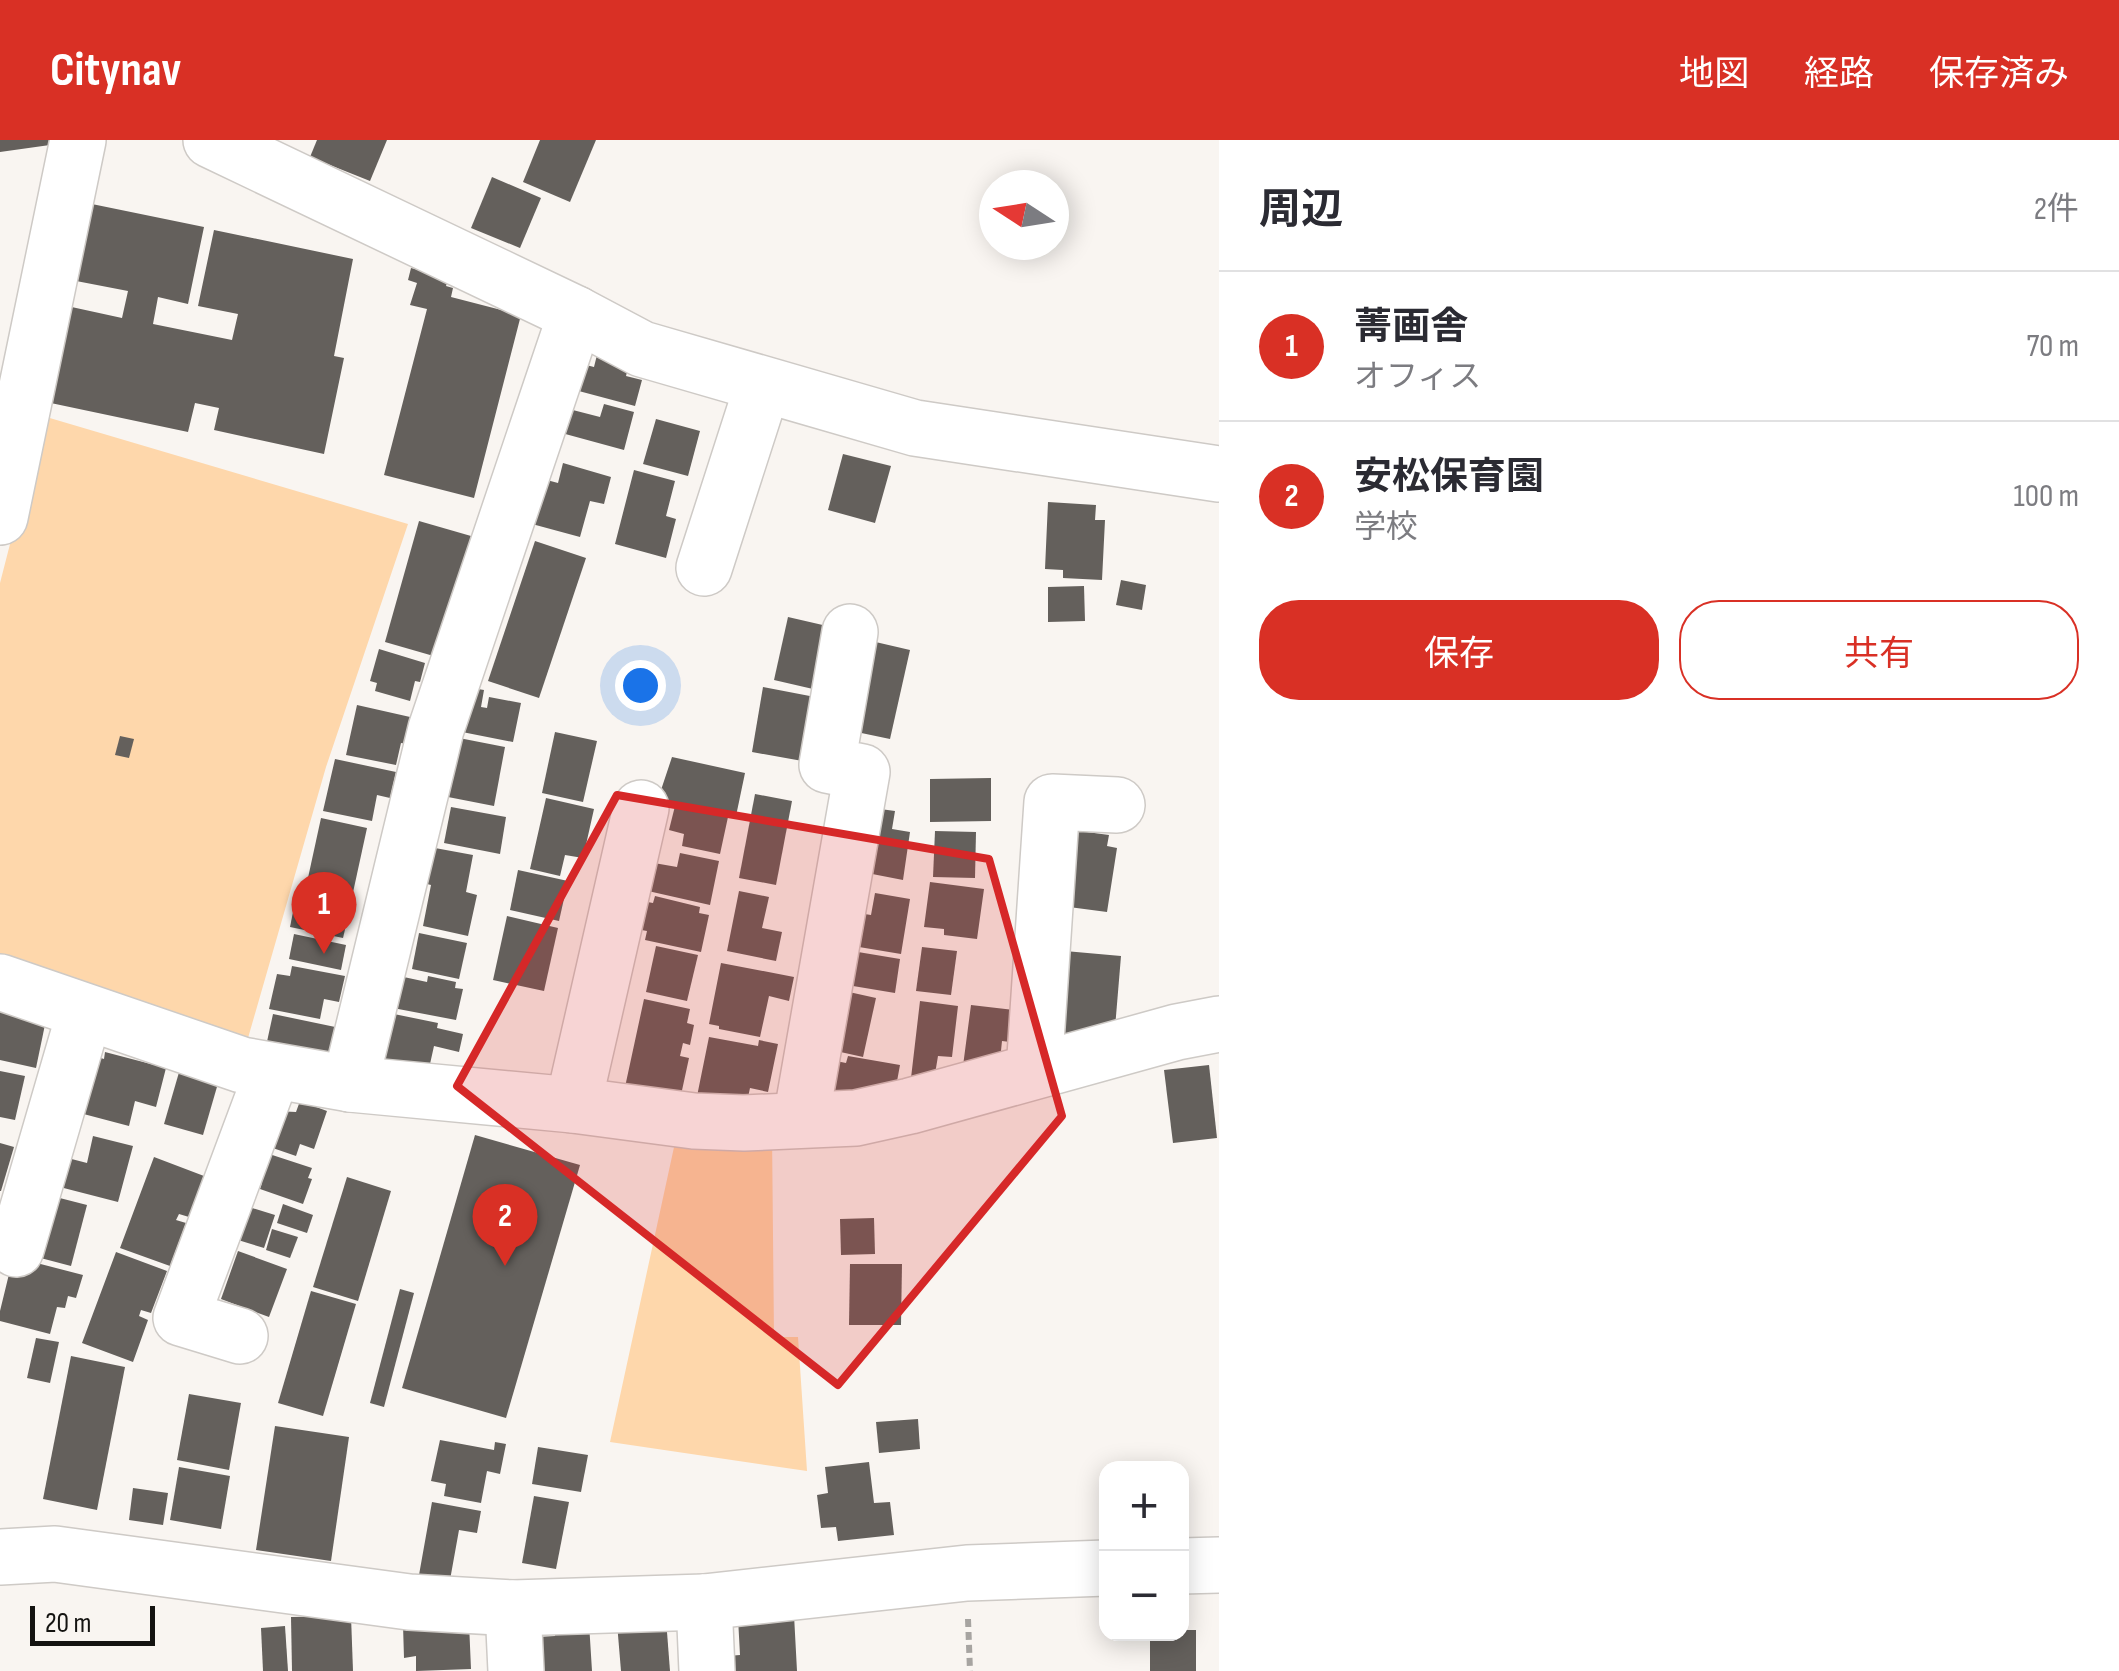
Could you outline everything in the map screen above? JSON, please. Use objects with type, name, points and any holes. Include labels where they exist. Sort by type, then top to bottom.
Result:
[{"type":"street","points":[[0,517],[78,140]]},
{"type":"street","points":[[211,140],[642,348],[915,428],[1219,474]]},
{"type":"street","points":[[350,1084],[436,728],[576,314]]},
{"type":"street","points":[[704,568],[763,386]]},
{"type":"street","points":[[801,1119],[862,772],[827,765],[850,632]]},
{"type":"street","points":[[1034,1072],[1052,802],[1116,806]]},
{"type":"street","points":[[572,1106],[641,808]]},
{"type":"street","points":[[0,982],[242,1065],[350,1084],[694,1122],[856,1118],[1219,1024]]},
{"type":"street","points":[[16,1249],[85,1012]]},
{"type":"street","points":[[240,1336],[181,1318],[273,1071]]},
{"type":"street","points":[[0,1557],[55,1554],[409,1602],[514,1608],[704,1602],[967,1572],[1099,1568]]},
{"type":"street","points":[[1189,1566],[1219,1565]]},
{"type":"street","points":[[704,1602],[707,1671]]},
{"type":"street","points":[[514,1608],[516,1671]]},
{"type":"highlighted area","points":[[617,795],[989,859],[1062,1116],[838,1385],[457,1086]]},
{"type":"shaded area","points":[[43,416],[408,524],[326,767],[246,1045],[0,963],[0,583]]},
{"type":"shaded area","points":[[772,1132],[774,1337],[798,1337],[807,1471],[610,1442],[676,1138]]},
{"type":"building","points":[[0,140],[56,140],[57,144],[0,152]]},
{"type":"building","points":[[317,140],[387,140],[370,181],[310,157]]},
{"type":"building","points":[[540,140],[596,140],[570,202],[523,182]]},
{"type":"building","points":[[492,177],[541,198],[520,248],[471,228]]},
{"type":"building","points":[[87,203],[204,227],[188,304],[158,297],[153,324],[232,340],[238,314],[198,306],[214,230],[353,259],[334,356],[344,358],[324,454],[214,430],[219,408],[195,403],[188,432],[46,402],[67,306],[122,318],[128,291],[71,280]]},
{"type":"building","points":[[411,268],[449,277],[446,286],[453,288],[451,297],[521,315],[474,498],[384,475],[427,309],[410,305],[417,283],[408,280]]},
{"type":"building","points":[[598,351],[630,360],[626,376],[642,380],[635,406],[575,390],[582,364],[594,367]]},
{"type":"building","points":[[604,404],[634,412],[624,450],[558,432],[565,408],[600,417]]},
{"type":"building","points":[[656,419],[700,431],[688,476],[643,464]]},
{"type":"building","points":[[843,454],[891,466],[875,523],[828,510]]},
{"type":"building","points":[[563,463],[611,477],[604,504],[590,501],[580,537],[532,524],[543,479],[558,483]]},
{"type":"building","points":[[634,470],[675,481],[666,516],[676,519],[666,558],[615,544]]},
{"type":"building","points":[[1048,502],[1096,505],[1095,520],[1105,520],[1102,580],[1063,578],[1063,570],[1045,569]]},
{"type":"building","points":[[419,521],[471,536],[437,657],[385,642]]},
{"type":"building","points":[[535,541],[586,558],[539,698],[488,681]]},
{"type":"building","points":[[1121,580],[1146,585],[1142,610],[1116,605]]},
{"type":"building","points":[[1084,586],[1085,621],[1048,622],[1048,587]]},
{"type":"building","points":[[788,617],[827,626],[813,689],[774,680]]},
{"type":"building","points":[[867,640],[910,650],[890,739],[847,730]]},
{"type":"building","points":[[379,649],[425,663],[410,701],[375,691],[377,683],[370,681]]},
{"type":"building","points":[[460,686],[484,690],[481,707],[487,708],[489,697],[521,703],[513,742],[452,730]]},
{"type":"building","points":[[763,687],[815,697],[808,762],[752,752]]},
{"type":"building","points":[[357,705],[419,719],[413,745],[401,743],[396,765],[346,755]]},
{"type":"building","points":[[555,732],[597,741],[583,802],[542,793]]},
{"type":"building","points":[[120,736],[134,739],[129,758],[115,755]]},
{"type":"building","points":[[459,738],[505,747],[494,806],[448,797]]},
{"type":"building","points":[[672,757],[745,773],[736,816],[658,799]]},
{"type":"building","points":[[335,759],[396,772],[390,798],[377,795],[372,821],[323,811]]},
{"type":"building","points":[[991,778],[991,821],[930,822],[930,779]]},
{"type":"building","points":[[755,794],[792,801],[776,885],[739,878]]},
{"type":"building","points":[[546,798],[594,809],[583,858],[565,855],[560,876],[530,869]]},
{"type":"building","points":[[675,806],[728,817],[720,854],[682,846],[684,834],[669,830]]},
{"type":"building","points":[[451,807],[506,817],[500,854],[444,843]]},
{"type":"building","points":[[873,808],[895,811],[892,829],[910,832],[903,880],[862,872]]},
{"type":"building","points":[[321,818],[367,828],[352,897],[306,887]]},
{"type":"building","points":[[1072,830],[1109,835],[1107,846],[1117,848],[1107,912],[1069,907]]},
{"type":"building","points":[[935,831],[976,832],[975,878],[933,877]]},
{"type":"building","points":[[435,848],[473,855],[466,892],[477,895],[468,936],[423,926]]},
{"type":"building","points":[[680,853],[719,861],[710,905],[648,891],[654,863],[677,867]]},
{"type":"building","points":[[518,870],[568,881],[559,921],[510,910]]},
{"type":"building","points":[[930,882],[984,889],[977,939],[944,935],[944,929],[924,927]]},
{"type":"building","points":[[739,891],[769,897],[762,928],[782,932],[776,961],[727,951]]},
{"type":"building","points":[[297,892],[351,904],[343,938],[290,927]]},
{"type":"building","points":[[875,893],[910,899],[901,954],[853,946],[858,913],[871,915]]},
{"type":"building","points":[[655,896],[700,907],[699,913],[709,915],[701,952],[645,940],[647,931],[636,929],[642,901],[653,903]]},
{"type":"building","points":[[507,916],[558,928],[544,991],[493,980]]},
{"type":"building","points":[[419,933],[467,943],[459,979],[412,969]]},
{"type":"building","points":[[294,934],[346,945],[341,970],[289,959]]},
{"type":"building","points":[[656,946],[698,955],[687,1001],[646,992]]},
{"type":"building","points":[[922,947],[957,951],[951,995],[916,991]]},
{"type":"building","points":[[852,951],[900,959],[895,993],[847,985]]},
{"type":"building","points":[[1065,951],[1121,956],[1114,1040],[1057,1035]]},
{"type":"building","points":[[721,963],[794,977],[789,1001],[769,996],[760,1037],[709,1024]]},
{"type":"building","points":[[292,966],[345,976],[339,1002],[324,999],[320,1019],[269,1009],[277,974],[290,976]]},
{"type":"building","points":[[399,976],[427,982],[428,976],[456,982],[455,988],[463,989],[456,1020],[393,1008]]},
{"type":"building","points":[[840,990],[876,998],[863,1057],[827,1049]]},
{"type":"building","points":[[644,999],[690,1009],[687,1023],[694,1025],[690,1045],[683,1043],[680,1056],[689,1058],[681,1095],[622,1101]]},
{"type":"building","points":[[920,1001],[958,1006],[952,1057],[938,1056],[934,1080],[911,1078]]},
{"type":"building","points":[[0,1005],[47,1015],[36,1068],[0,1060]]},
{"type":"building","points":[[971,1005],[1014,1010],[1010,1042],[1002,1041],[999,1070],[963,1066]]},
{"type":"building","points":[[273,1014],[340,1028],[330,1074],[263,1060]]},
{"type":"building","points":[[394,1014],[438,1023],[437,1028],[463,1034],[459,1052],[434,1046],[426,1082],[382,1073]]},
{"type":"building","points":[[709,1037],[758,1046],[759,1040],[778,1044],[768,1092],[750,1088],[743,1121],[694,1111]]},
{"type":"building","points":[[105,1052],[166,1068],[156,1107],[135,1101],[129,1126],[76,1112],[91,1055],[104,1059]]},
{"type":"building","points":[[848,1056],[900,1065],[893,1103],[818,1105],[826,1059],[846,1063]]},
{"type":"building","points":[[182,1062],[221,1073],[203,1135],[164,1124]]},
{"type":"building","points":[[1209,1065],[1217,1138],[1173,1143],[1164,1070]]},
{"type":"building","points":[[0,1071],[25,1076],[15,1120],[0,1117]]},
{"type":"building","points":[[300,1101],[327,1111],[314,1149],[300,1144],[296,1156],[264,1145],[275,1111],[296,1112]]},
{"type":"building","points":[[475,1135],[580,1165],[506,1418],[402,1388]]},
{"type":"building","points":[[93,1136],[133,1146],[118,1202],[52,1185],[60,1156],[87,1163]]},
{"type":"building","points":[[0,1143],[14,1147],[1,1191],[0,1191]]},
{"type":"building","points":[[260,1151],[312,1168],[303,1204],[260,1189],[262,1183],[251,1179]]},
{"type":"building","points":[[154,1157],[204,1176],[189,1217],[179,1214],[176,1220],[186,1223],[170,1266],[120,1248]]},
{"type":"building","points":[[347,1177],[391,1191],[358,1301],[313,1287]]},
{"type":"building","points":[[48,1195],[87,1205],[71,1266],[33,1256]]},
{"type":"building","points":[[283,1204],[313,1215],[307,1233],[277,1223]]},
{"type":"building","points":[[249,1207],[275,1215],[264,1248],[238,1240]]},
{"type":"building","points":[[874,1218],[875,1254],[841,1255],[840,1219]]},
{"type":"building","points":[[272,1229],[298,1237],[290,1258],[266,1250]]},
{"type":"building","points":[[238,1251],[287,1269],[269,1317],[221,1299]]},
{"type":"building","points":[[116,1252],[167,1271],[151,1313],[141,1310],[139,1316],[148,1320],[133,1362],[82,1343]]},
{"type":"building","points":[[29,1261],[83,1275],[76,1298],[68,1296],[65,1308],[57,1307],[50,1334],[0,1321],[10,1270]]},
{"type":"building","points":[[850,1264],[902,1264],[901,1325],[849,1325]]},
{"type":"building","points":[[400,1289],[414,1293],[384,1407],[370,1403]]},
{"type":"building","points":[[311,1291],[356,1304],[323,1416],[278,1403]]},
{"type":"building","points":[[36,1338],[59,1342],[50,1383],[27,1378]]},
{"type":"building","points":[[71,1356],[125,1367],[97,1510],[43,1499]]},
{"type":"building","points":[[189,1394],[241,1403],[229,1470],[177,1460]]},
{"type":"building","points":[[918,1419],[920,1449],[879,1453],[876,1422]]},
{"type":"building","points":[[275,1426],[349,1437],[331,1561],[256,1550]]},
{"type":"building","points":[[440,1440],[494,1450],[495,1442],[506,1444],[500,1474],[487,1471],[481,1503],[444,1496],[446,1484],[431,1481]]},
{"type":"building","points":[[538,1447],[588,1455],[581,1492],[532,1484]]},
{"type":"building","points":[[869,1462],[874,1503],[890,1502],[894,1535],[838,1541],[836,1527],[821,1528],[817,1495],[828,1493],[825,1467]]},
{"type":"building","points":[[179,1467],[230,1476],[221,1529],[170,1520]]},
{"type":"building","points":[[133,1488],[168,1493],[163,1525],[129,1520]]},
{"type":"building","points":[[534,1496],[569,1502],[556,1569],[522,1563]]},
{"type":"building","points":[[432,1502],[481,1511],[477,1533],[459,1530],[450,1580],[419,1575]]},
{"type":"building","points":[[794,1615],[797,1671],[727,1671],[727,1656],[740,1655],[738,1618]]},
{"type":"building","points":[[351,1616],[353,1671],[292,1671],[291,1617]]},
{"type":"building","points":[[666,1619],[670,1671],[621,1671],[617,1623]]},
{"type":"building","points":[[469,1623],[471,1669],[416,1671],[416,1656],[404,1658],[403,1625]]},
{"type":"building","points":[[589,1623],[592,1671],[540,1671],[538,1637],[555,1636],[554,1625]]},
{"type":"building","points":[[285,1626],[288,1671],[263,1671],[261,1628]]},
{"type":"building","points":[[1189,1630],[1196,1630],[1196,1671],[1150,1671],[1150,1641],[1189,1641]]},
{"type":"place","name":"菁画舎","points":[[324,954]]},
{"type":"place","name":"安松保育園","points":[[505,1266]]}]
